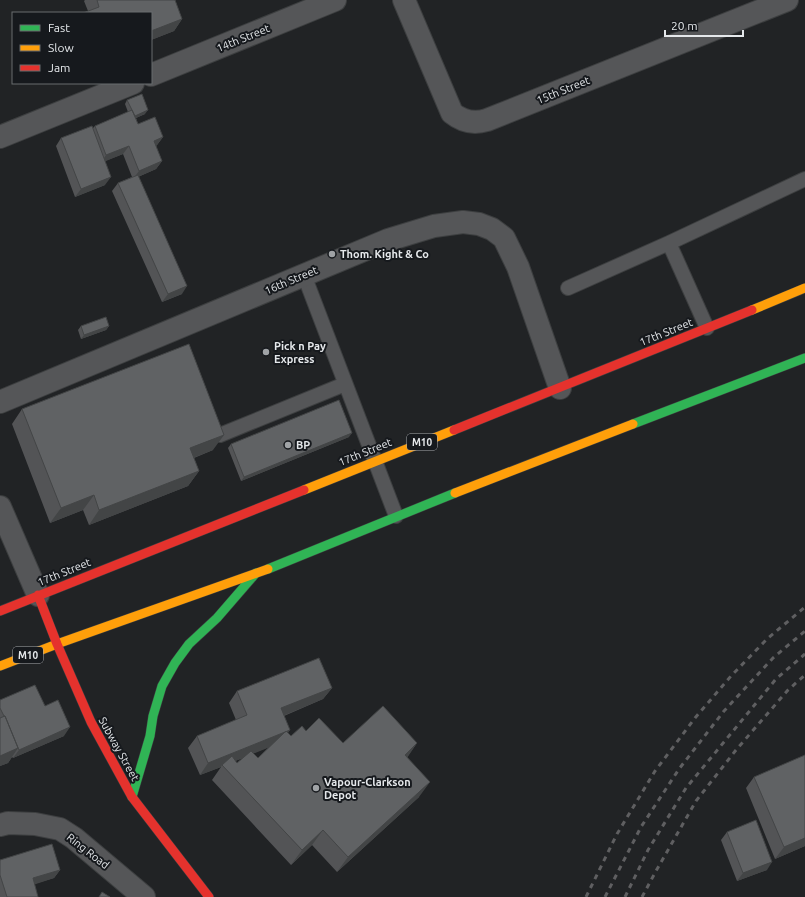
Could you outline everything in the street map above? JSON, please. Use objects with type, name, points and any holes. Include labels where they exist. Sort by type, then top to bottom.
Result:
[{"type":"main road","name":"17th Street","points":[[0,611],[560,388],[805,288]]},
{"type":"main road","name":"M10","points":[[0,666],[57,644],[257,573],[396,516],[805,358]]},
{"type":"main road","points":[[132,797],[162,686],[175,663],[189,644],[217,618],[257,573]]},
{"type":"main road","name":"Subway Street","points":[[38,595],[57,644],[91,722],[132,797],[209,897]]},
{"type":"street","name":"14th Street","points":[[152,75],[335,0]]},
{"type":"street","name":"15th Street","points":[[404,0],[452,113],[459,119],[478,122],[487,120],[787,0]]},
{"type":"street","points":[[0,137],[131,84]]},
{"type":"street","name":"16th Street","points":[[0,402],[388,240],[434,226],[463,222],[478,224],[492,229],[504,238],[518,267],[560,388]]},
{"type":"street","points":[[0,507],[38,595]]},
{"type":"street","name":"Ring Road","points":[[0,825],[8,823],[35,824],[60,829],[74,838],[144,897]]},
{"type":"lane","points":[[568,288],[669,243],[805,179]]},
{"type":"lane","points":[[669,243],[707,328]]},
{"type":"lane","points":[[304,275],[396,516]]},
{"type":"lane","points":[[220,434],[346,384]]},
{"type":"building","points":[[97,0],[175,0],[182,19],[152,31],[152,12],[86,12],[99,7]]},
{"type":"building","points":[[142,94],[148,110],[135,116],[127,100]]},
{"type":"building","points":[[132,110],[138,124],[155,117],[163,137],[154,141],[162,161],[139,171],[129,146],[106,155],[95,126]]},
{"type":"building","points":[[92,126],[111,177],[81,189],[61,138]]},
{"type":"building","points":[[138,175],[187,286],[168,294],[118,183]]},
{"type":"building","points":[[106,317],[109,326],[84,335],[81,326]]},
{"type":"building","points":[[189,344],[224,435],[190,448],[199,471],[99,510],[94,495],[61,508],[22,409]]},
{"type":"building","points":[[339,400],[352,433],[244,477],[231,444]]},
{"type":"building","points":[[319,658],[332,688],[281,708],[290,730],[208,763],[197,736],[247,715],[237,691]]},
{"type":"building","points":[[35,685],[45,706],[58,700],[70,727],[19,750],[5,716],[0,708],[0,700]]},
{"type":"building","name":"Vapour-Clarkson Depot","points":[[383,706],[417,743],[405,755],[430,782],[348,857],[323,830],[302,850],[222,765],[232,756],[237,763],[251,751],[258,758],[286,731],[291,736],[302,726],[306,731],[319,718],[343,743]]},
{"type":"building","points":[[5,716],[18,748],[0,756],[0,718]]},
{"type":"building","points":[[805,755],[805,838],[784,847],[754,777]]},
{"type":"building","points":[[756,820],[772,862],[743,873],[727,832]]},
{"type":"building","points":[[52,844],[60,870],[33,878],[38,897],[7,897],[0,875],[0,860]]},
{"type":"building","points":[[102,892],[110,897],[99,897]]},
{"type":"railway","points":[[586,897],[617,834],[655,771],[695,718],[731,676],[767,639],[805,607]]},
{"type":"railway","points":[[605,897],[641,827],[679,769],[724,711],[773,658],[805,631]]},
{"type":"railway","points":[[625,897],[648,850],[686,788],[776,679],[805,654]]},
{"type":"railway","points":[[642,897],[696,801],[736,750],[788,690],[805,675]]},
{"type":"traffic: fast","points":[[633,424],[805,358]]},
{"type":"traffic: fast","points":[[268,569],[455,493]]},
{"type":"traffic: fast","points":[[132,797],[150,736],[153,716],[162,686],[175,663],[189,644],[217,618],[256,573]]},
{"type":"traffic: slow","points":[[752,310],[805,288]]},
{"type":"traffic: slow","points":[[455,493],[633,424]]},
{"type":"traffic: slow","points":[[304,490],[454,430]]},
{"type":"traffic: slow","points":[[0,666],[57,644],[268,569]]},
{"type":"traffic: jam","points":[[454,430],[752,310]]},
{"type":"traffic: jam","points":[[0,611],[304,490]]},
{"type":"traffic: jam","points":[[38,595],[57,644],[91,722],[132,797],[209,897]]},
{"type":"place","name":"Thom. Kight & Co","points":[[332,254]]},
{"type":"place","name":"Pick n Pay Express","points":[[266,352]]},
{"type":"place","name":"BP","points":[[288,445]]},
{"type":"place","name":"Vapour-Clarkson Depot","points":[[316,788]]}]
